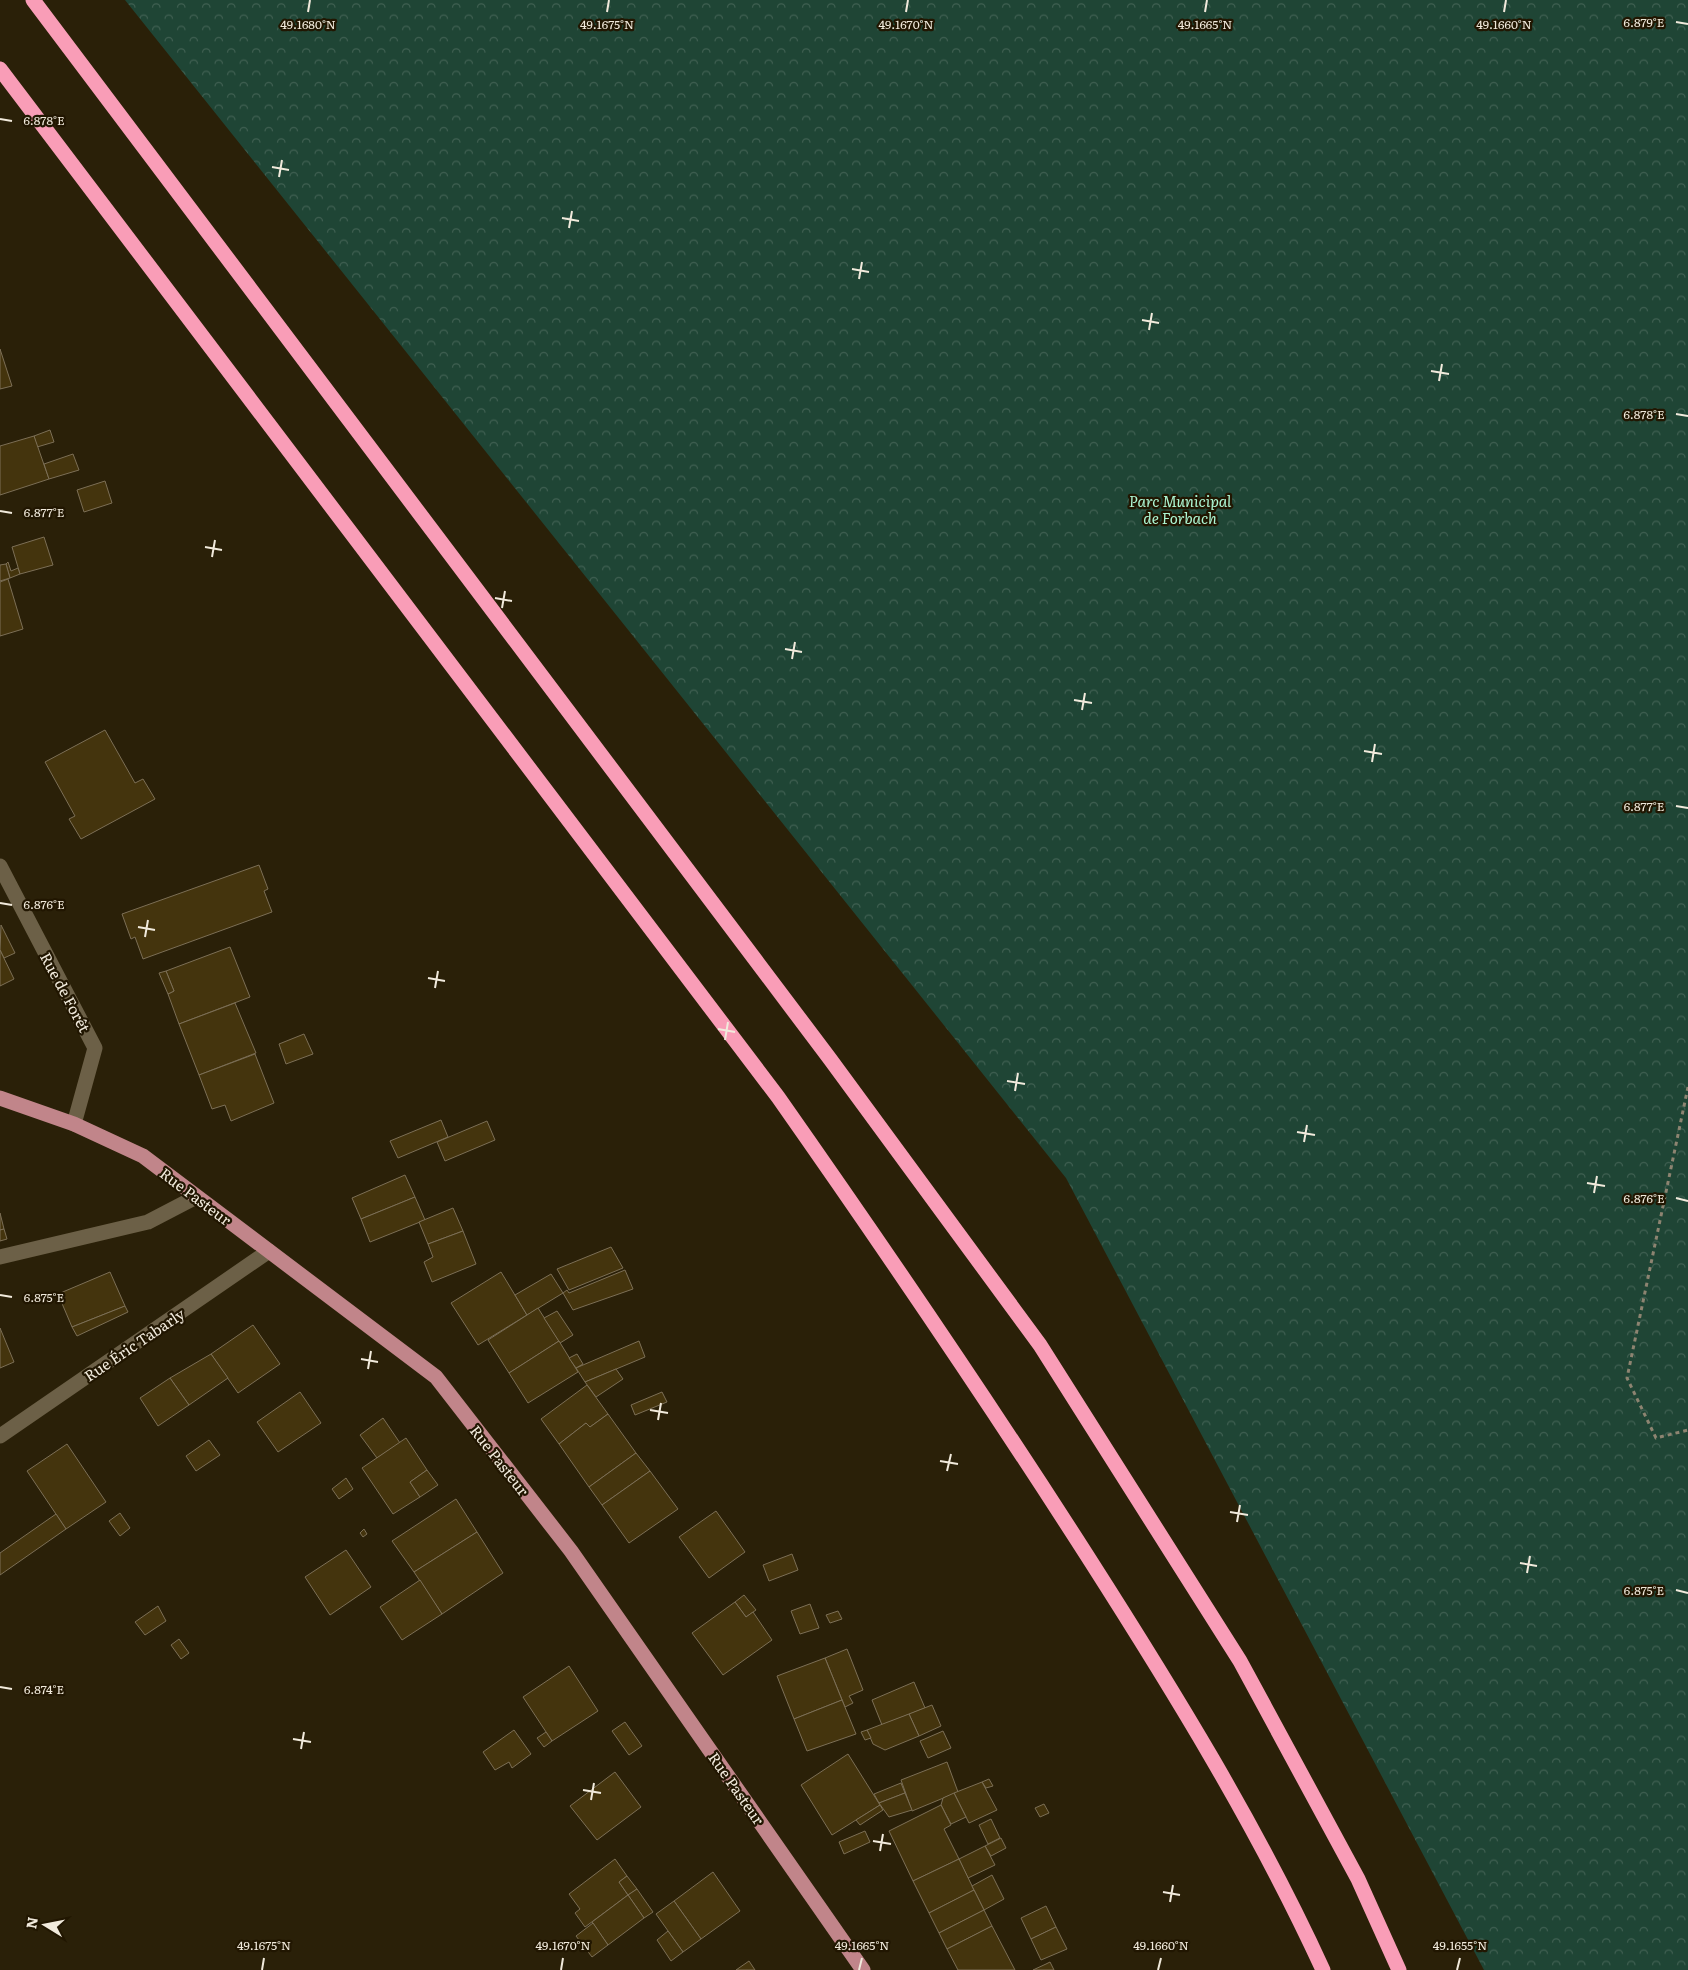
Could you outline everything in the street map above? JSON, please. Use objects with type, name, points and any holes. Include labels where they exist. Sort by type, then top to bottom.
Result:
[{"type":"highway","points":[[34,0],[812,1036],[1040,1345],[1240,1661],[1358,1879],[1399,1970]]},
{"type":"highway","points":[[0,69],[778,1097],[887,1253],[986,1397],[1175,1693],[1298,1916],[1323,1970]]},
{"type":"main road","name":"Rue Pasteur","points":[[0,1098],[74,1124],[143,1156],[436,1377],[571,1551],[863,1970]]},
{"type":"street","name":"Rue de Forêt","points":[[0,866],[95,1048],[74,1124]]},
{"type":"street","points":[[0,1256],[148,1222],[196,1197]]},
{"type":"street","name":"Rue Éric Tabarly","points":[[0,1436],[269,1251]]},
{"type":"path","points":[[1688,1087],[1627,1378],[1656,1438],[1688,1430]]},
{"type":"green space","name":"Parc Municipal de Forbach","points":[[125,0],[1688,0],[1688,1970],[1484,1970],[1066,1178]]},
{"type":"building","points":[[0,349],[12,386],[0,389]]},
{"type":"building","points":[[50,430],[54,442],[37,447],[34,436]]},
{"type":"building","points":[[34,436],[49,479],[0,495],[0,446]]},
{"type":"building","points":[[73,454],[79,470],[49,479],[44,464]]},
{"type":"building","points":[[105,481],[112,503],[84,512],[77,490]]},
{"type":"building","points":[[44,537],[53,565],[20,574],[12,547]]},
{"type":"building","points":[[8,562],[11,571],[18,568],[20,574],[10,578],[6,564]]},
{"type":"building","points":[[6,564],[10,578],[0,581],[0,565]]},
{"type":"building","points":[[8,579],[23,629],[0,636],[0,582]]},
{"type":"building","points":[[105,730],[135,783],[143,779],[155,799],[81,839],[69,819],[75,816],[45,762]]},
{"type":"building","points":[[259,865],[268,889],[264,891],[272,912],[143,959],[135,937],[131,939],[122,914]]},
{"type":"building","points":[[1,925],[15,953],[4,958],[0,950]]},
{"type":"building","points":[[230,947],[250,997],[179,1024],[168,994],[174,991],[166,971]]},
{"type":"building","points":[[0,950],[14,979],[0,986]]},
{"type":"building","points":[[166,971],[174,991],[168,994],[159,973]]},
{"type":"building","points":[[235,1003],[256,1053],[199,1075],[179,1024]]},
{"type":"building","points":[[304,1034],[313,1054],[286,1064],[279,1044]]},
{"type":"building","points":[[255,1054],[274,1103],[231,1121],[225,1105],[212,1109],[199,1075]]},
{"type":"building","points":[[441,1120],[448,1137],[398,1158],[390,1141]]},
{"type":"building","points":[[487,1121],[495,1140],[445,1161],[437,1142]]},
{"type":"building","points":[[405,1175],[415,1197],[361,1219],[352,1198]]},
{"type":"building","points":[[415,1197],[425,1220],[370,1242],[361,1219]]},
{"type":"building","points":[[453,1208],[463,1231],[428,1244],[419,1222]]},
{"type":"building","points":[[0,1213],[4,1229],[0,1230]]},
{"type":"building","points":[[4,1229],[7,1239],[0,1241],[0,1230]]},
{"type":"building","points":[[463,1231],[476,1264],[432,1282],[424,1262],[433,1257],[428,1244]]},
{"type":"building","points":[[611,1247],[623,1268],[569,1290],[557,1269]]},
{"type":"building","points":[[625,1270],[633,1289],[573,1310],[563,1293],[567,1290],[569,1293]]},
{"type":"building","points":[[110,1272],[125,1306],[72,1327],[58,1294]]},
{"type":"building","points":[[501,1272],[527,1315],[478,1345],[451,1303]]},
{"type":"building","points":[[551,1274],[563,1293],[527,1315],[515,1295]]},
{"type":"building","points":[[125,1306],[128,1312],[77,1336],[72,1327]]},
{"type":"building","points":[[538,1308],[559,1341],[509,1373],[488,1340]]},
{"type":"building","points":[[557,1311],[573,1335],[560,1343],[544,1318]]},
{"type":"building","points":[[253,1325],[280,1364],[238,1393],[211,1354]]},
{"type":"building","points":[[0,1328],[14,1362],[0,1368]]},
{"type":"building","points":[[559,1341],[578,1372],[528,1403],[509,1373]]},
{"type":"building","points":[[639,1341],[645,1357],[585,1382],[576,1368]]},
{"type":"building","points":[[211,1354],[228,1378],[189,1405],[170,1378]]},
{"type":"building","points":[[577,1354],[583,1364],[576,1368],[569,1358]]},
{"type":"building","points":[[616,1369],[623,1379],[596,1397],[585,1382]]},
{"type":"building","points":[[170,1378],[189,1405],[158,1426],[140,1398]]},
{"type":"building","points":[[587,1385],[608,1414],[590,1427],[586,1423],[559,1444],[541,1419]]},
{"type":"building","points":[[300,1392],[321,1423],[278,1452],[257,1422]]},
{"type":"building","points":[[662,1392],[667,1402],[635,1415],[631,1405]]},
{"type":"building","points":[[608,1414],[636,1453],[589,1487],[559,1444],[586,1423],[590,1427]]},
{"type":"building","points":[[383,1418],[400,1443],[377,1458],[360,1435]]},
{"type":"building","points":[[406,1438],[427,1470],[410,1482],[420,1497],[393,1514],[362,1468]]},
{"type":"building","points":[[209,1440],[220,1455],[196,1471],[186,1456]]},
{"type":"building","points":[[67,1444],[106,1502],[66,1529],[27,1471]]},
{"type":"building","points":[[636,1453],[650,1471],[602,1505],[589,1487]]},
{"type":"building","points":[[427,1470],[438,1485],[420,1497],[410,1482]]},
{"type":"building","points":[[650,1471],[678,1509],[629,1543],[602,1505]]},
{"type":"building","points":[[346,1478],[353,1489],[339,1499],[332,1489]]},
{"type":"building","points":[[456,1499],[477,1532],[414,1572],[392,1541]]},
{"type":"building","points":[[716,1511],[745,1552],[709,1578],[679,1537]]},
{"type":"building","points":[[120,1513],[130,1528],[120,1536],[109,1521]]},
{"type":"building","points":[[56,1514],[66,1529],[0,1575],[0,1553]]},
{"type":"building","points":[[364,1529],[367,1534],[363,1537],[360,1533]]},
{"type":"building","points":[[477,1532],[503,1573],[442,1614],[414,1572]]},
{"type":"building","points":[[346,1550],[371,1587],[330,1615],[305,1577]]},
{"type":"building","points":[[792,1554],[798,1570],[769,1581],[763,1565]]},
{"type":"building","points":[[420,1580],[442,1614],[402,1640],[380,1607]]},
{"type":"building","points":[[744,1595],[756,1610],[746,1617],[735,1602]]},
{"type":"building","points":[[735,1602],[746,1617],[753,1612],[772,1640],[723,1675],[692,1633]]},
{"type":"building","points":[[810,1604],[819,1628],[800,1634],[791,1611]]},
{"type":"building","points":[[158,1606],[166,1621],[145,1635],[135,1622]]},
{"type":"building","points":[[838,1611],[842,1619],[830,1623],[826,1615]]},
{"type":"building","points":[[179,1639],[189,1653],[181,1659],[171,1645]]},
{"type":"building","points":[[847,1649],[863,1690],[849,1696],[853,1703],[845,1707],[825,1658]]},
{"type":"building","points":[[825,1658],[842,1700],[794,1719],[777,1676]]},
{"type":"building","points":[[569,1666],[598,1711],[552,1741],[523,1697]]},
{"type":"building","points":[[914,1682],[925,1708],[882,1725],[872,1700]]},
{"type":"building","points":[[842,1700],[856,1734],[807,1751],[794,1719]]},
{"type":"building","points":[[932,1705],[941,1726],[919,1736],[909,1714]]},
{"type":"building","points":[[909,1714],[919,1736],[885,1750],[873,1744],[867,1730]]},
{"type":"building","points":[[625,1722],[642,1746],[629,1755],[612,1731]]},
{"type":"building","points":[[514,1730],[531,1754],[512,1768],[509,1762],[495,1770],[483,1752]]},
{"type":"building","points":[[867,1730],[871,1738],[865,1740],[861,1732]]},
{"type":"building","points":[[943,1731],[951,1748],[928,1758],[920,1741]]},
{"type":"building","points":[[546,1732],[552,1741],[544,1747],[537,1738]]},
{"type":"building","points":[[848,1754],[880,1805],[832,1835],[801,1785]]},
{"type":"building","points":[[947,1762],[958,1792],[912,1811],[901,1780]]},
{"type":"building","points":[[615,1772],[641,1807],[597,1840],[570,1806]]},
{"type":"building","points":[[989,1779],[993,1786],[986,1788],[982,1782]]},
{"type":"building","points":[[982,1782],[997,1810],[969,1823],[954,1793]]},
{"type":"building","points":[[901,1783],[905,1793],[879,1803],[874,1794]]},
{"type":"building","points":[[905,1793],[912,1810],[889,1817],[879,1803]]},
{"type":"building","points":[[954,1793],[966,1817],[951,1824],[941,1805],[943,1798]]},
{"type":"building","points":[[1044,1804],[1049,1813],[1040,1817],[1035,1808]]},
{"type":"building","points":[[880,1805],[883,1810],[860,1825],[856,1820]]},
{"type":"building","points":[[941,1805],[951,1825],[944,1829],[959,1859],[913,1881],[889,1831]]},
{"type":"building","points":[[991,1819],[1000,1838],[988,1844],[979,1825]]},
{"type":"building","points":[[865,1831],[870,1842],[844,1854],[839,1842]]},
{"type":"building","points":[[1001,1838],[1006,1848],[991,1856],[985,1846]]},
{"type":"building","points":[[985,1846],[995,1865],[968,1878],[959,1859]]},
{"type":"building","points":[[615,1859],[627,1876],[619,1882],[628,1895],[585,1927],[575,1913],[580,1909],[569,1894]]},
{"type":"building","points":[[959,1859],[974,1890],[929,1913],[913,1881]]},
{"type":"building","points":[[713,1872],[740,1911],[701,1939],[674,1901]]},
{"type":"building","points":[[992,1875],[1004,1899],[984,1910],[972,1886]]},
{"type":"building","points":[[627,1876],[637,1889],[628,1895],[619,1882]]},
{"type":"building","points":[[637,1889],[653,1912],[644,1918],[628,1895]]},
{"type":"building","points":[[974,1890],[984,1910],[939,1933],[929,1913]]},
{"type":"building","points":[[628,1895],[644,1918],[608,1945],[592,1922]]},
{"type":"building","points":[[674,1901],[701,1939],[683,1952],[656,1914]]},
{"type":"building","points":[[1046,1906],[1056,1927],[1031,1939],[1021,1918]]},
{"type":"building","points":[[984,1910],[992,1926],[947,1949],[939,1933]]},
{"type":"building","points":[[593,1923],[608,1945],[592,1957],[576,1936]]},
{"type":"building","points":[[992,1926],[1015,1970],[958,1970],[947,1949]]},
{"type":"building","points":[[1056,1927],[1067,1949],[1041,1960],[1031,1939]]},
{"type":"building","points":[[668,1931],[683,1952],[671,1961],[657,1940]]},
{"type":"building","points":[[749,1961],[755,1970],[736,1970]]},
{"type":"building","points":[[1050,1962],[1054,1970],[1033,1970],[1046,1964]]}]
